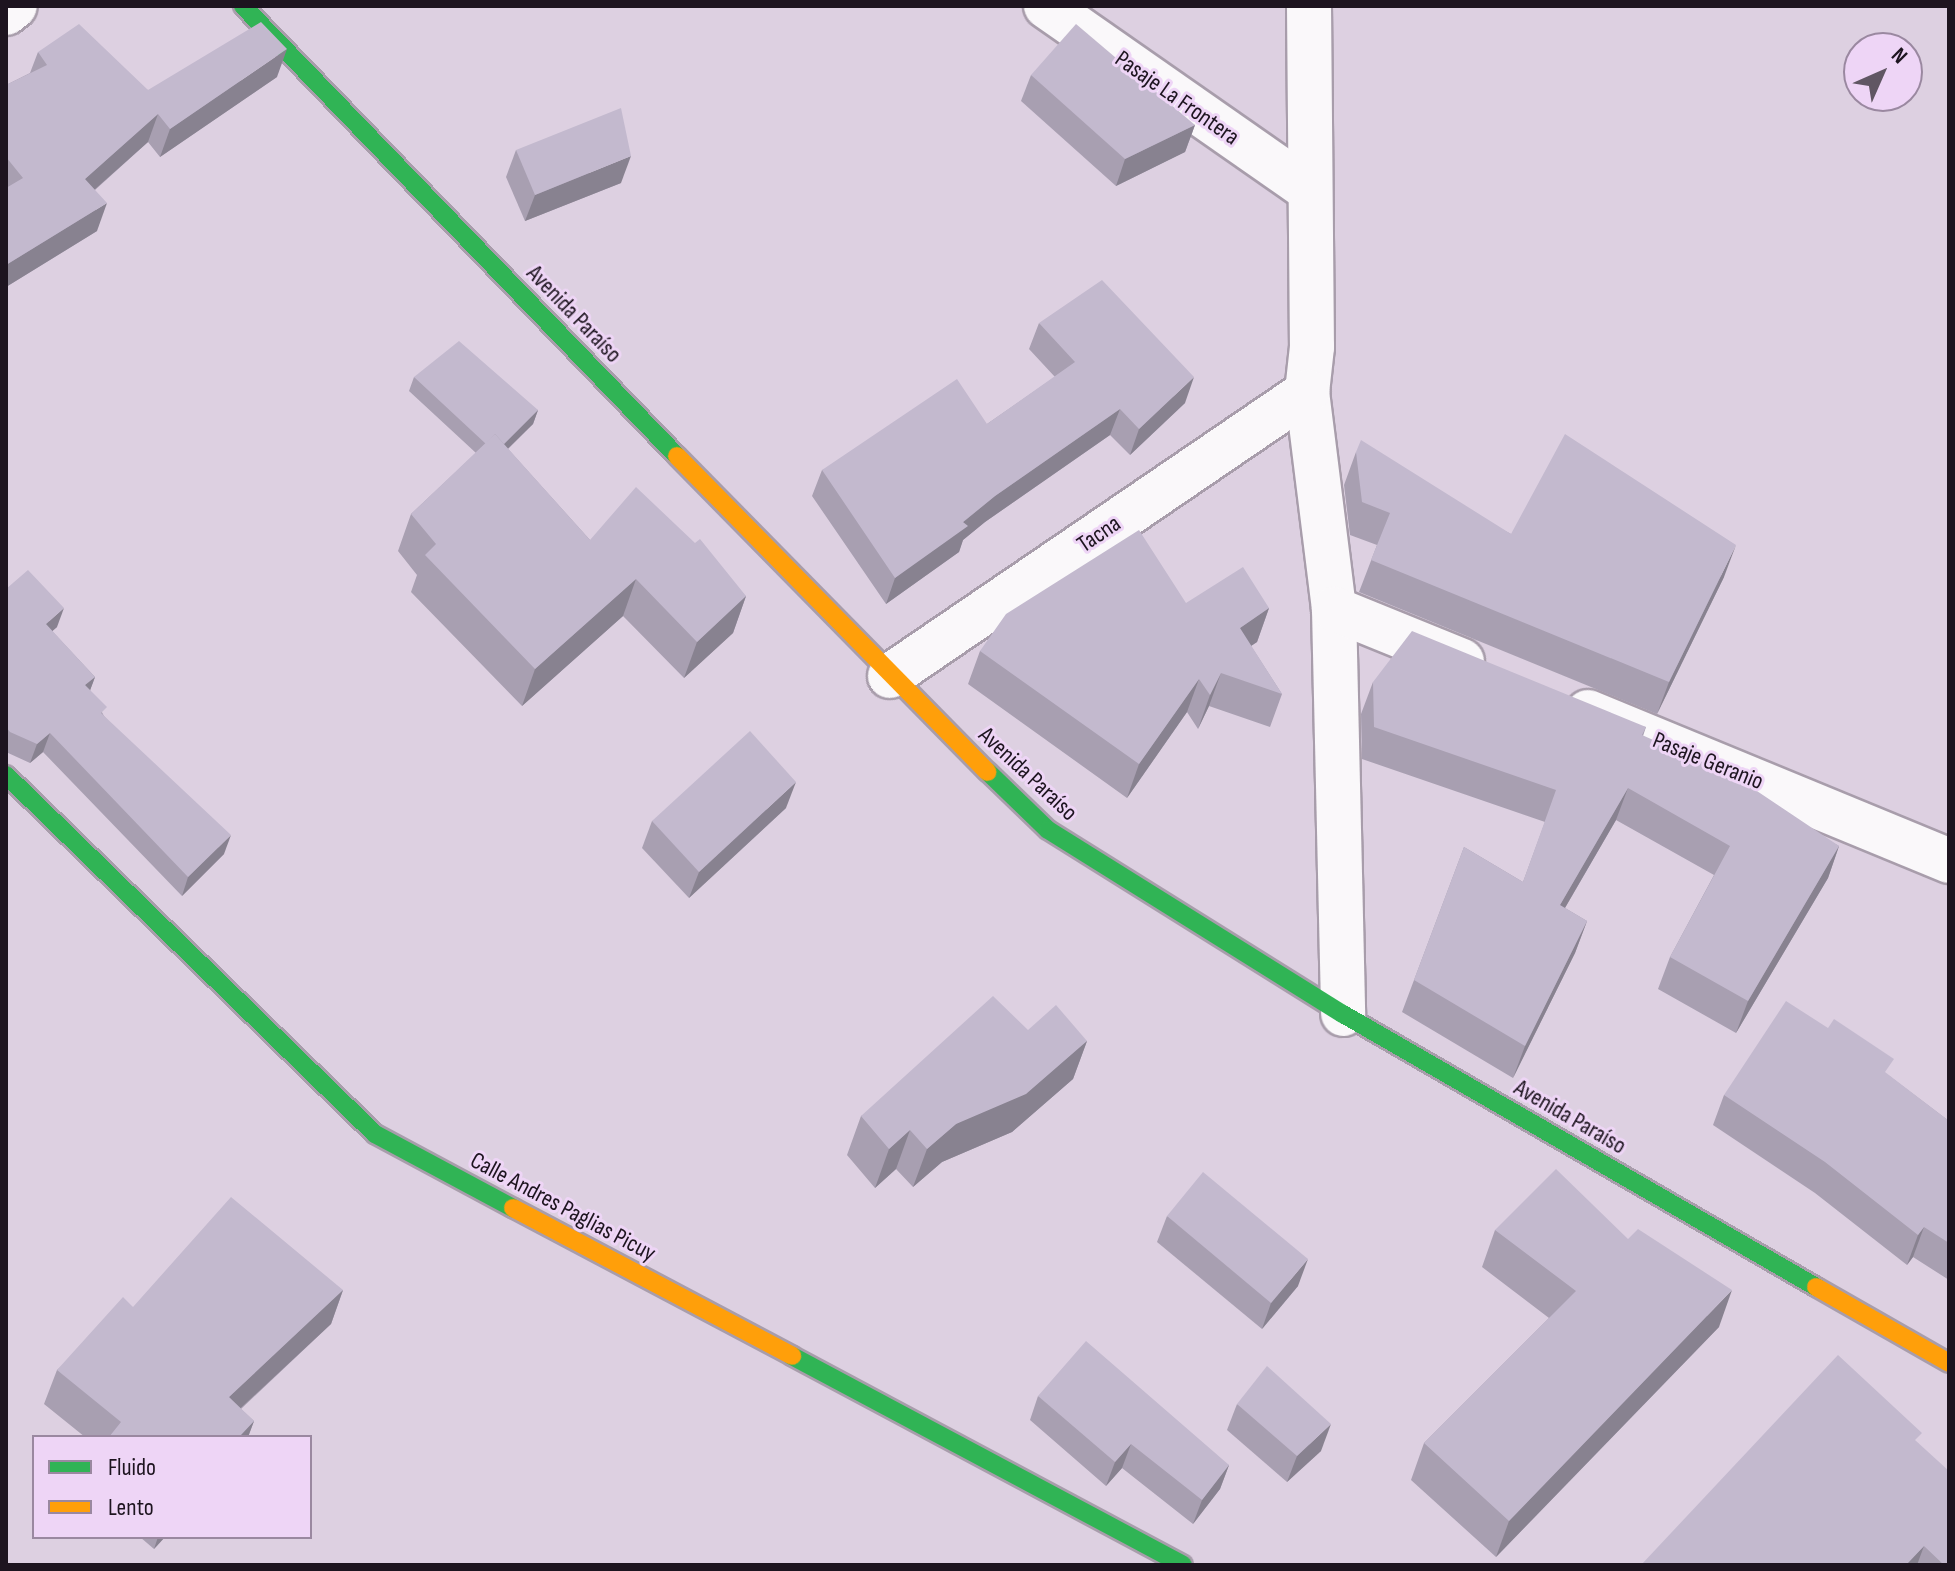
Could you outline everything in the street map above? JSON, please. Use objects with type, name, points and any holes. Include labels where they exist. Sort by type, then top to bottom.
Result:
[{"type":"street","points":[[6,13],[15,6]]},
{"type":"street","name":"Avenida Paraíso","points":[[243,6],[890,676],[1048,830],[1343,1014],[1949,1363]]},
{"type":"street","name":"Pasaje La Frontera","points":[[1046,6],[1308,189]]},
{"type":"street","points":[[1309,6],[1308,189],[1312,347],[1307,392],[1334,609],[1343,1014]]},
{"type":"street","name":"Tacna","points":[[890,676],[1307,392]]},
{"type":"street","points":[[1334,609],[1495,674]]},
{"type":"street","name":"Pasaje Geranio","points":[[1553,698],[1949,861]]},
{"type":"street","name":"Calle Andres Paglias Picuy","points":[[6,775],[375,1134],[1183,1565]]},
{"type":"building","points":[[261,22],[287,49],[170,129],[158,114],[85,179],[107,203],[6,265],[6,188],[23,178],[6,157],[6,85],[47,65],[38,52],[79,24],[148,90]]},
{"type":"building","points":[[1076,24],[1195,125],[1125,159],[1031,75]]},
{"type":"building","points":[[621,108],[631,156],[535,195],[516,150]]},
{"type":"building","points":[[1102,280],[1194,377],[1139,429],[1120,409],[995,496],[963,522],[968,526],[895,578],[822,470],[957,379],[987,424],[1075,362],[1039,323]]},
{"type":"building","points":[[459,341],[538,410],[504,444],[495,434],[486,444],[414,377]]},
{"type":"building","points":[[495,434],[590,540],[636,487],[695,543],[700,539],[746,596],[697,642],[636,579],[535,669],[425,555],[436,544],[411,514]]},
{"type":"building","points":[[1565,434],[1736,545],[1669,682],[1371,560],[1390,513],[1362,502],[1356,452],[1361,440],[1511,534]]},
{"type":"building","points":[[1139,530],[1186,603],[1243,567],[1269,608],[1240,628],[1282,694],[1221,673],[1210,695],[1199,679],[1139,764],[980,651],[1006,614]]},
{"type":"building","points":[[28,570],[64,608],[46,624],[95,677],[85,685],[107,707],[101,713],[231,835],[188,877],[50,733],[37,744],[10,732],[6,727],[6,589]]},
{"type":"building","points":[[1412,631],[1646,727],[1642,735],[1736,777],[1839,846],[1748,1001],[1670,957],[1730,846],[1628,788],[1560,905],[1587,921],[1525,1046],[1414,980],[1464,847],[1523,882],[1556,790],[1374,727],[1373,682]]},
{"type":"building","points":[[750,731],[796,782],[699,872],[652,821]]},
{"type":"building","points":[[993,996],[1028,1030],[1056,1005],[1087,1041],[1026,1094],[956,1124],[927,1149],[910,1130],[889,1149],[861,1116]]},
{"type":"building","points":[[1786,1001],[1828,1028],[1834,1019],[1894,1059],[1885,1072],[1949,1121],[1949,1243],[1924,1227],[1918,1235],[1825,1162],[1724,1095]]},
{"type":"building","points":[[1556,1169],[1628,1239],[1638,1229],[1732,1290],[1509,1521],[1424,1443],[1576,1291],[1495,1230]]},
{"type":"building","points":[[1203,1172],[1308,1259],[1271,1303],[1167,1216]]},
{"type":"building","points":[[231,1197],[343,1290],[229,1397],[254,1421],[241,1435],[111,1435],[121,1422],[57,1370],[123,1297],[133,1307]]},
{"type":"building","points":[[1086,1341],[1229,1465],[1202,1500],[1131,1444],[1115,1462],[1038,1396]]},
{"type":"building","points":[[1838,1355],[1922,1433],[1915,1440],[1949,1471],[1949,1565],[1944,1565],[1924,1546],[1906,1565],[1641,1565]]},
{"type":"building","points":[[1267,1366],[1331,1424],[1297,1456],[1237,1404]]},
{"type":"traffic: fast","points":[[243,6],[677,456]]},
{"type":"traffic: fast","points":[[988,772],[1048,830],[1343,1014],[1816,1287]]},
{"type":"traffic: fast","points":[[6,775],[375,1134],[513,1208]]},
{"type":"traffic: fast","points":[[792,1356],[1183,1565]]},
{"type":"traffic: slow","points":[[677,456],[988,772]]},
{"type":"traffic: slow","points":[[513,1208],[792,1356]]},
{"type":"traffic: slow","points":[[1816,1287],[1949,1363]]}]
